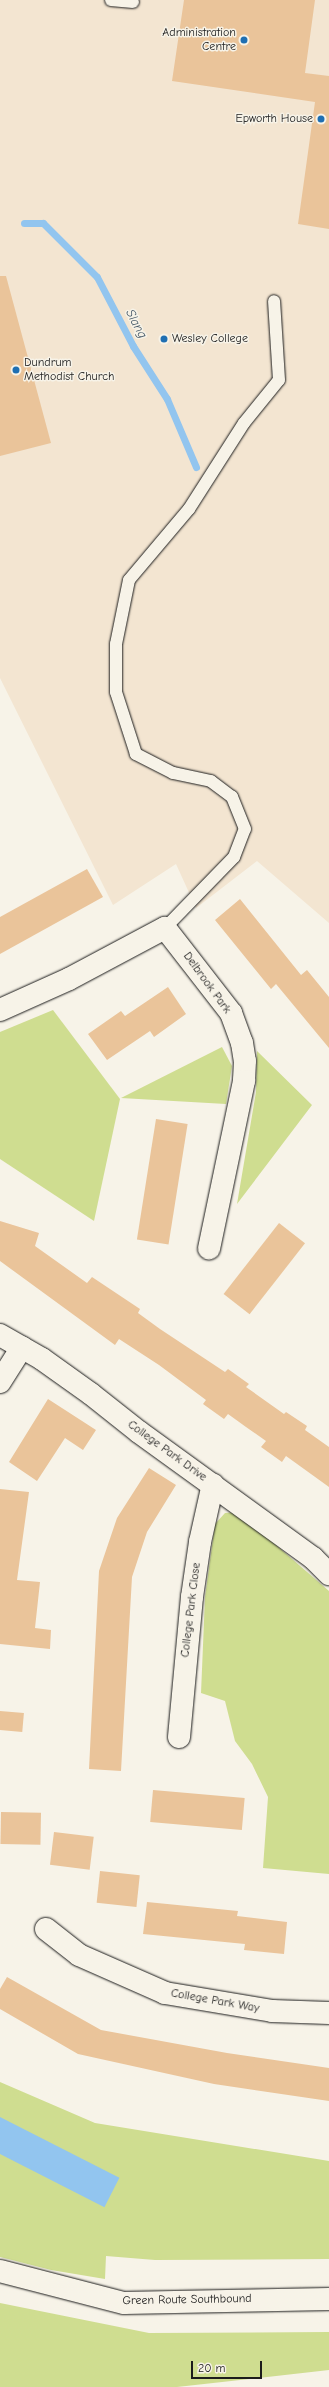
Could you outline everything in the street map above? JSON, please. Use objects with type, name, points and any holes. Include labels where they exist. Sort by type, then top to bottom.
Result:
[{"type":"street","points":[[0,1010],[69,979],[165,928]]},
{"type":"street","name":"Delbrook Park","points":[[165,928],[231,1012],[242,1043],[245,1061],[244,1081],[209,1248]]},
{"type":"street","name":"College Park Drive","points":[[0,1335],[22,1347],[91,1394],[139,1432],[213,1484],[313,1558],[329,1574]]},
{"type":"street","points":[[0,1382],[22,1347]]},
{"type":"street","name":"College Park Close","points":[[179,1737],[192,1597],[200,1542],[213,1484]]},
{"type":"street","name":"College Park Way","points":[[46,1929],[79,1955],[165,1993],[272,2011],[329,2013]]},
{"type":"street","name":"Green Route Southbound","points":[[0,2271],[124,2303],[329,2299]]},
{"type":"lane","points":[[111,0],[133,2]]},
{"type":"lane","points":[[165,928],[234,857],[244,829],[232,797],[211,781],[172,773],[136,754],[116,692],[116,644],[129,580],[189,509],[244,423],[279,380],[274,301]]},
{"type":"shaded area","name":"Wesley College","points":[[0,0],[329,0],[329,923],[257,861],[196,908],[176,864],[113,905],[0,678]]},
{"type":"green space","points":[[53,1010],[120,1099],[94,1221],[0,1159],[0,1032]]},
{"type":"green space","points":[[222,1047],[232,1066],[226,1104],[121,1098]]},
{"type":"green space","points":[[257,1051],[312,1105],[237,1204],[256,1092]]},
{"type":"green space","points":[[238,1512],[329,1591],[329,1874],[263,1868],[268,1797],[252,1764],[235,1741],[225,1701],[201,1693],[205,1597],[215,1524],[225,1513]]},
{"type":"green space","points":[[0,2082],[95,2123],[329,2161],[329,2259],[155,2260],[106,2256],[105,2279],[51,2270],[0,2257]]},
{"type":"green space","points":[[0,2303],[149,2333],[329,2332],[329,2370],[177,2387],[0,2387]]},
{"type":"water","points":[[0,2117],[119,2178],[104,2207],[0,2154]]},
{"type":"building","name":"Administration Centre","points":[[184,0],[315,0],[305,73],[329,76],[329,229],[298,224],[315,102],[172,81]]},
{"type":"building","name":"Dundrum Methodist Church","points":[[0,276],[6,276],[51,443],[0,456]]},
{"type":"building","points":[[87,869],[103,897],[0,954],[0,917]]},
{"type":"building","points":[[240,899],[301,975],[307,970],[329,997],[329,1048],[276,984],[271,989],[215,920]]},
{"type":"building","points":[[168,987],[186,1014],[154,1037],[150,1031],[107,1060],[88,1034],[121,1011],[125,1016]]},
{"type":"building","points":[[156,1119],[188,1124],[169,1245],[137,1239]]},
{"type":"building","points":[[0,1221],[39,1233],[35,1246],[87,1283],[92,1277],[140,1309],[138,1313],[160,1329],[225,1372],[228,1369],[249,1384],[246,1387],[284,1414],[286,1412],[307,1426],[305,1430],[329,1447],[329,1487],[286,1456],[282,1462],[261,1447],[266,1441],[228,1414],[224,1419],[203,1404],[206,1400],[159,1365],[119,1339],[115,1345],[0,1261]]},
{"type":"building","points":[[279,1223],[305,1243],[250,1314],[224,1294]]},
{"type":"building","points":[[48,1399],[96,1430],[83,1450],[65,1438],[37,1481],[9,1462]]},
{"type":"building","points":[[149,1468],[176,1485],[147,1532],[132,1577],[121,1771],[89,1769],[99,1571],[117,1518]]},
{"type":"building","points":[[0,1489],[29,1492],[17,1580],[40,1582],[35,1628],[51,1630],[50,1649],[0,1644]]},
{"type":"building","points":[[0,1711],[24,1713],[22,1732],[0,1730]]},
{"type":"building","points":[[153,1790],[245,1798],[242,1830],[150,1822]]},
{"type":"building","points":[[1,1812],[41,1813],[40,1845],[0,1844]]},
{"type":"building","points":[[54,1832],[94,1837],[90,1870],[50,1865]]},
{"type":"building","points":[[100,1871],[140,1875],[136,1907],[97,1903]]},
{"type":"building","points":[[147,1902],[238,1911],[237,1916],[287,1922],[284,1954],[244,1950],[245,1944],[143,1934]]},
{"type":"building","points":[[7,1977],[101,2030],[227,2053],[329,2068],[329,2101],[214,2084],[78,2054],[0,2009],[0,1989]]},
{"type":"waterway","name":"Slang","points":[[24,223],[43,223],[97,277],[133,346],[167,399],[196,467]]},
{"type":"place","name":"Administration Centre","points":[[244,40]]},
{"type":"place","name":"Epworth House","points":[[321,119]]},
{"type":"place","name":"Wesley College","points":[[164,339]]},
{"type":"place","name":"Dundrum Methodist Church","points":[[16,370]]}]
